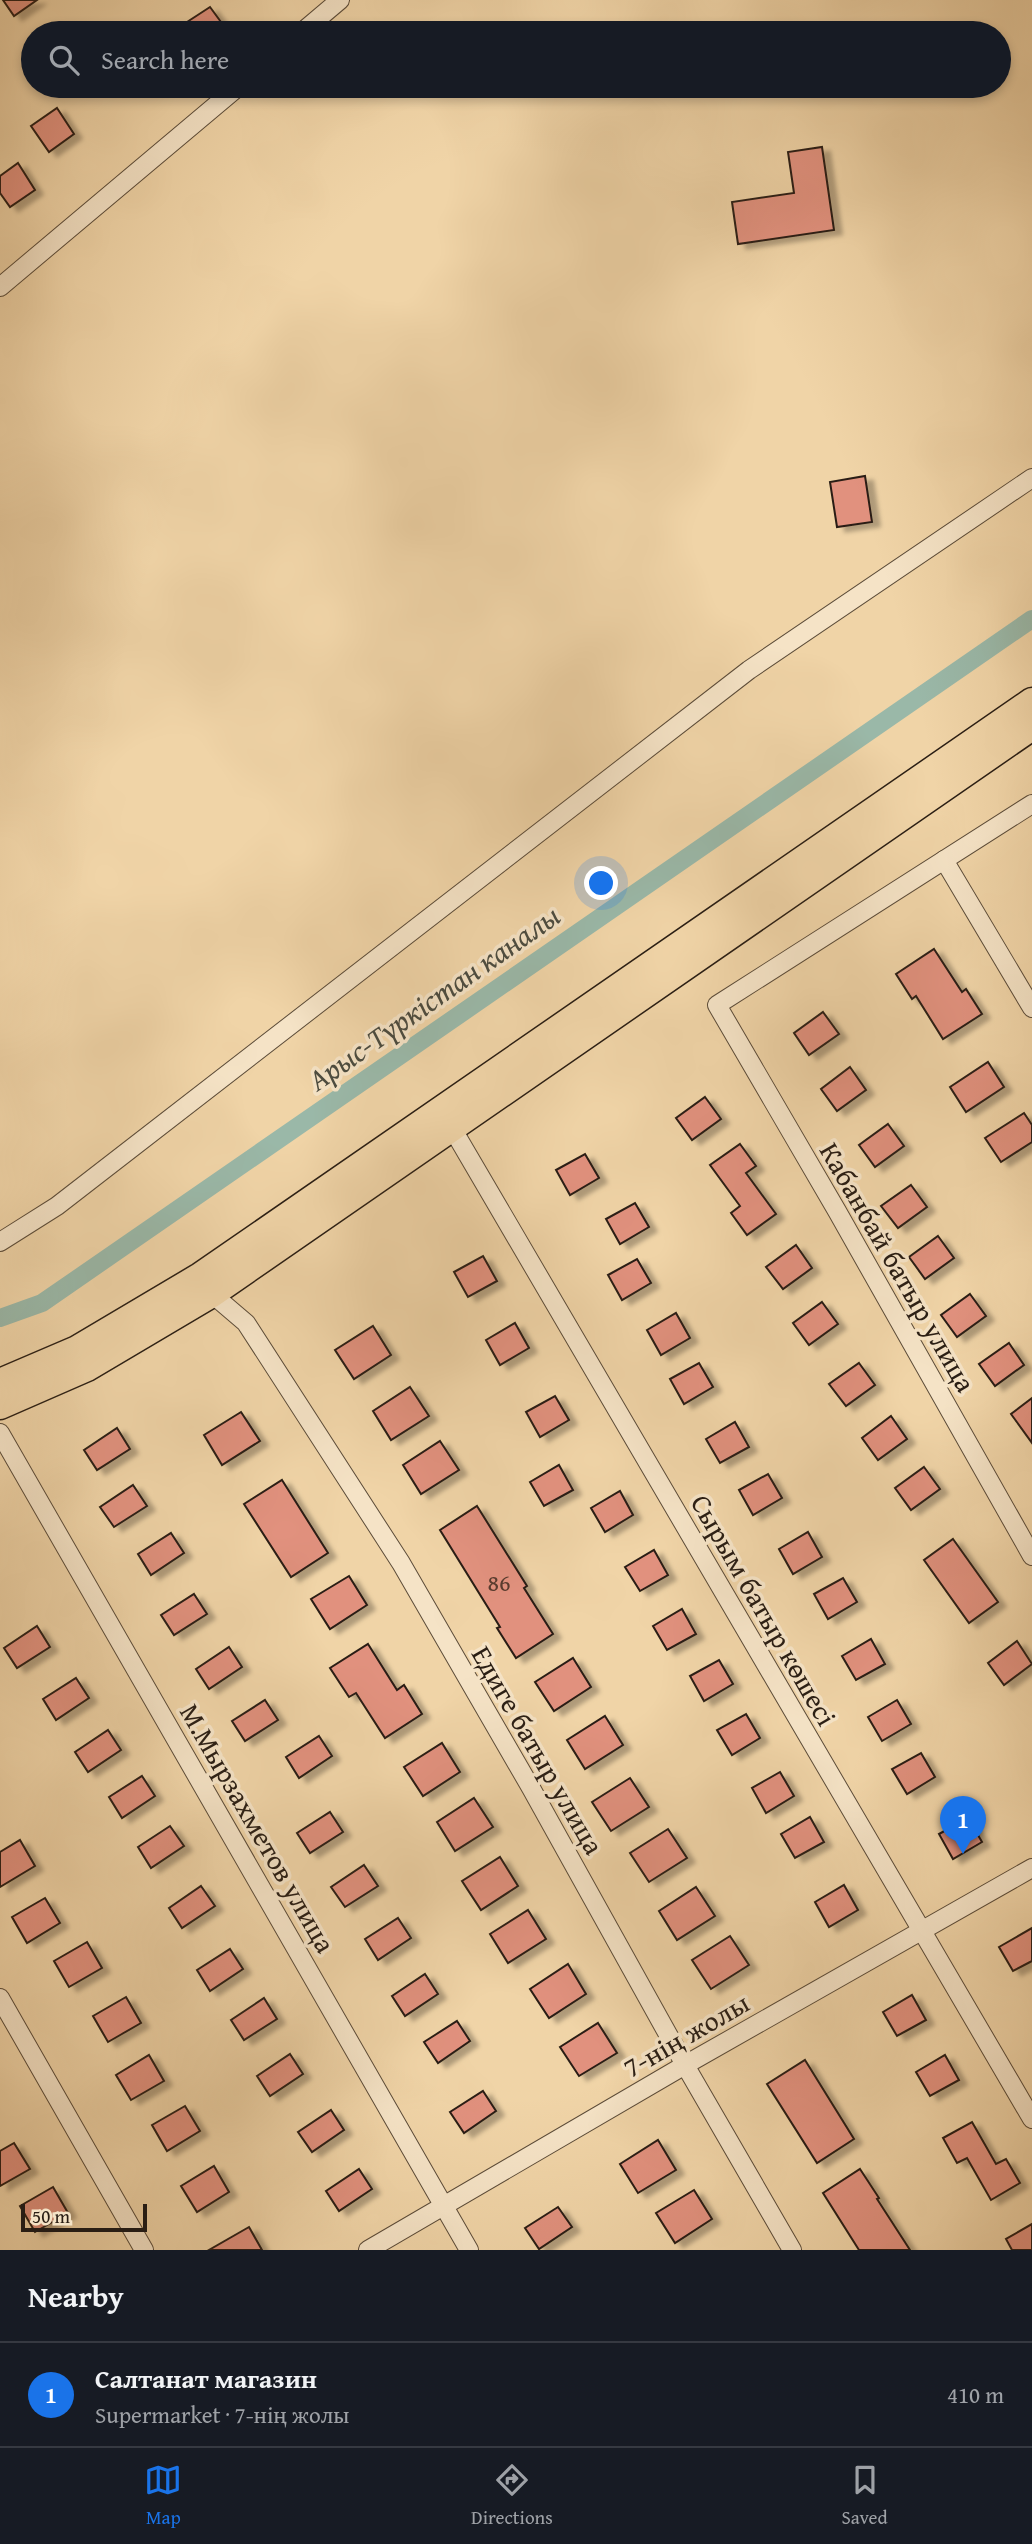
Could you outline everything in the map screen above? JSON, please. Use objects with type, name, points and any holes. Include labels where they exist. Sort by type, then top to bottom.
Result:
[{"type":"highway","points":[[0,1382],[77,1349],[200,1276],[1032,701]]},
{"type":"highway","points":[[0,1406],[87,1368],[212,1294],[1032,727]]},
{"type":"street","points":[[315,21],[340,0]]},
{"type":"street","points":[[0,287],[225,98]]},
{"type":"street","points":[[0,1242],[68,1198],[749,670],[1032,478]]},
{"type":"street","points":[[1032,804],[944,860],[1032,1008]]},
{"type":"street","name":"Кабанбай батыр улица","points":[[944,860],[717,1005],[1032,1556]]},
{"type":"street","name":"Сырым батыр көшесі","points":[[452,1128],[1032,2119]]},
{"type":"street","name":"Едиге батыр улица","points":[[212,1294],[246,1323],[401,1563],[792,2250]]},
{"type":"street","name":"М.Мырзахметов улица","points":[[0,1433],[470,2250]]},
{"type":"street","name":"7-нің жолы","points":[[368,2250],[685,2065],[1032,1868]]},
{"type":"street","points":[[0,1998],[144,2250]]},
{"type":"building","points":[[3,0],[37,0],[14,16]]},
{"type":"building","points":[[210,7],[220,21],[189,21]]},
{"type":"building","points":[[57,108],[74,134],[49,152],[31,126]]},
{"type":"building","points":[[822,147],[834,230],[738,244],[732,202],[794,193],[788,152]]},
{"type":"building","points":[[18,163],[35,190],[10,207],[0,193],[0,176]]},
{"type":"building","points":[[865,476],[872,522],[837,527],[830,482]]},
{"type":"building","points":[[934,949],[962,992],[966,989],[982,1014],[943,1039],[916,996],[912,999],[896,974]]},
{"type":"building","points":[[823,1012],[839,1034],[809,1055],[794,1033]]},
{"type":"building","points":[[988,1062],[1004,1087],[966,1112],[950,1087]]},
{"type":"building","points":[[850,1067],[866,1090],[837,1111],[821,1089]]},
{"type":"building","points":[[705,1097],[721,1119],[692,1140],[676,1118]]},
{"type":"building","points":[[1024,1113],[1032,1125],[1032,1142],[1001,1162],[985,1138]]},
{"type":"building","points":[[888,1124],[904,1146],[875,1167],[859,1145]]},
{"type":"building","points":[[740,1144],[756,1166],[746,1173],[776,1214],[747,1235],[731,1213],[740,1206],[710,1165]]},
{"type":"building","points":[[585,1154],[599,1178],[570,1195],[556,1170]]},
{"type":"building","points":[[911,1185],[927,1207],[898,1228],[881,1206]]},
{"type":"building","points":[[635,1203],[649,1227],[620,1244],[606,1219]]},
{"type":"building","points":[[938,1236],[954,1258],[925,1279],[909,1257]]},
{"type":"building","points":[[796,1245],[812,1268],[783,1289],[766,1267]]},
{"type":"building","points":[[483,1256],[497,1281],[468,1297],[454,1272]]},
{"type":"building","points":[[637,1259],[651,1283],[622,1300],[608,1275]]},
{"type":"building","points":[[970,1294],[986,1316],[957,1337],[941,1315]]},
{"type":"building","points":[[822,1302],[838,1324],[809,1345],[793,1323]]},
{"type":"building","points":[[676,1313],[690,1338],[661,1355],[647,1330]]},
{"type":"building","points":[[515,1323],[529,1348],[500,1365],[486,1340]]},
{"type":"building","points":[[373,1326],[391,1355],[354,1379],[335,1350]]},
{"type":"building","points":[[1009,1343],[1024,1365],[995,1386],[979,1364]]},
{"type":"building","points":[[699,1363],[713,1387],[684,1404],[670,1379]]},
{"type":"building","points":[[859,1363],[875,1385],[846,1406],[829,1384]]},
{"type":"building","points":[[410,1387],[429,1416],[391,1440],[373,1411]]},
{"type":"building","points":[[555,1396],[569,1420],[540,1437],[526,1412]]},
{"type":"building","points":[[1032,1398],[1032,1443],[1011,1414]]},
{"type":"building","points":[[241,1412],[260,1441],[222,1465],[204,1435]]},
{"type":"building","points":[[891,1416],[907,1439],[878,1460],[862,1438]]},
{"type":"building","points":[[735,1422],[749,1447],[720,1463],[706,1439]]},
{"type":"building","points":[[117,1428],[130,1449],[97,1470],[84,1450]]},
{"type":"building","points":[[440,1441],[459,1470],[421,1494],[403,1465]]},
{"type":"building","points":[[559,1465],[573,1490],[544,1506],[530,1482]]},
{"type":"building","points":[[924,1467],[940,1489],[911,1510],[895,1488]]},
{"type":"building","points":[[768,1474],[782,1498],[753,1515],[739,1490]]},
{"type":"building","points":[[282,1480],[328,1553],[291,1577],[244,1504]]},
{"type":"building","points":[[133,1485],[147,1506],[114,1527],[100,1507]]},
{"type":"building","points":[[620,1491],[633,1515],[605,1532],[591,1508]]},
{"type":"building","points":[[477,1506],[527,1586],[524,1588],[553,1634],[516,1658],[440,1530]]},
{"type":"building","points":[[808,1532],[822,1557],[793,1574],[779,1549]]},
{"type":"building","points":[[171,1533],[184,1553],[151,1575],[138,1554]]},
{"type":"building","points":[[953,1539],[998,1602],[969,1623],[924,1560]]},
{"type":"building","points":[[654,1550],[668,1575],[640,1591],[625,1567]]},
{"type":"building","points":[[349,1576],[367,1605],[330,1629],[311,1599]]},
{"type":"building","points":[[843,1578],[857,1602],[828,1619],[814,1594]]},
{"type":"building","points":[[194,1594],[207,1614],[174,1635],[161,1615]]},
{"type":"building","points":[[682,1609],[696,1634],[667,1650],[653,1626]]},
{"type":"building","points":[[37,1626],[50,1647],[17,1668],[4,1648]]},
{"type":"building","points":[[871,1639],[885,1664],[856,1680],[842,1656]]},
{"type":"building","points":[[1017,1641],[1032,1664],[1004,1685],[988,1663]]},
{"type":"building","points":[[368,1644],[397,1690],[404,1685],[422,1714],[385,1738],[356,1693],[349,1697],[330,1668]]},
{"type":"building","points":[[229,1647],[242,1667],[209,1689],[196,1669]]},
{"type":"building","points":[[573,1658],[591,1687],[554,1711],[535,1682]]},
{"type":"building","points":[[719,1660],[733,1684],[704,1701],[690,1676]]},
{"type":"building","points":[[76,1678],[89,1698],[56,1720],[43,1699]]},
{"type":"building","points":[[265,1700],[278,1720],[245,1741],[232,1721]]},
{"type":"building","points":[[897,1700],[911,1724],[882,1741],[868,1717]]},
{"type":"building","points":[[746,1714],[760,1738],[732,1755],[717,1730]]},
{"type":"building","points":[[605,1716],[623,1745],[585,1769],[567,1740]]},
{"type":"building","points":[[108,1730],[121,1750],[88,1772],[75,1752]]},
{"type":"building","points":[[319,1736],[332,1756],[299,1778],[286,1757]]},
{"type":"building","points":[[442,1743],[460,1772],[423,1796],[404,1767]]},
{"type":"building","points":[[921,1753],[935,1777],[907,1794],[892,1769]]},
{"type":"building","points":[[780,1772],[794,1796],[766,1813],[752,1788]]},
{"type":"building","points":[[142,1776],[155,1796],[122,1818],[109,1797]]},
{"type":"building","points":[[630,1778],[649,1807],[611,1831],[592,1802]]},
{"type":"building","points":[[474,1798],[493,1827],[455,1851],[437,1822]]},
{"type":"building","points":[[330,1812],[343,1832],[310,1853],[297,1833]]},
{"type":"building","points":[[810,1817],[824,1842],[795,1858],[781,1834]]},
{"type":"building","points":[[968,1818],[982,1842],[953,1859],[939,1834]]},
{"type":"building","points":[[170,1826],[184,1846],[151,1868],[138,1847]]},
{"type":"building","points":[[668,1829],[687,1858],[649,1882],[630,1853]]},
{"type":"building","points":[[20,1840],[35,1866],[0,1887],[0,1852]]},
{"type":"building","points":[[500,1857],[518,1886],[481,1910],[462,1881]]},
{"type":"building","points":[[364,1865],[378,1886],[345,1907],[331,1887]]},
{"type":"building","points":[[844,1885],[858,1910],[829,1927],[815,1902]]},
{"type":"building","points":[[201,1886],[215,1906],[182,1928],[169,1908]]},
{"type":"building","points":[[696,1887],[715,1916],[677,1940],[659,1911]]},
{"type":"building","points":[[45,1898],[60,1923],[27,1943],[12,1917]]},
{"type":"building","points":[[528,1910],[546,1939],[508,1963],[490,1934]]},
{"type":"building","points":[[398,1918],[411,1938],[378,1960],[365,1939]]},
{"type":"building","points":[[1032,1928],[1032,1961],[1013,1971],[999,1947]]},
{"type":"building","points":[[730,1936],[749,1965],[711,1989],[692,1960]]},
{"type":"building","points":[[87,1942],[102,1968],[69,1987],[54,1961]]},
{"type":"building","points":[[230,1949],[243,1969],[210,1991],[197,1970]]},
{"type":"building","points":[[568,1964],[586,1994],[549,2018],[530,1989]]},
{"type":"building","points":[[425,1974],[438,1994],[405,2016],[392,1996]]},
{"type":"building","points":[[912,1995],[926,2020],[897,2036],[883,2012]]},
{"type":"building","points":[[126,1997],[141,2023],[108,2042],[93,2016]]},
{"type":"building","points":[[264,1998],[277,2019],[244,2040],[231,2020]]},
{"type":"building","points":[[457,2021],[470,2041],[438,2063],[424,2042]]},
{"type":"building","points":[[598,2023],[617,2053],[579,2076],[560,2047]]},
{"type":"building","points":[[290,2054],[303,2074],[270,2096],[257,2076]]},
{"type":"building","points":[[149,2055],[164,2081],[131,2100],[116,2075]]},
{"type":"building","points":[[945,2055],[959,2080],[930,2096],[916,2072]]},
{"type":"building","points":[[805,2060],[854,2139],[817,2163],[767,2084]]},
{"type":"building","points":[[483,2091],[496,2111],[464,2133],[450,2112]]},
{"type":"building","points":[[185,2106],[200,2131],[167,2151],[152,2125]]},
{"type":"building","points":[[331,2110],[344,2130],[312,2152],[298,2132]]},
{"type":"building","points":[[972,2122],[996,2164],[1006,2159],[1020,2183],[991,2200],[967,2158],[957,2163],[943,2138]]},
{"type":"building","points":[[658,2140],[676,2170],[638,2193],[620,2164]]},
{"type":"building","points":[[14,2143],[30,2169],[0,2186],[0,2151]]},
{"type":"building","points":[[214,2166],[229,2192],[197,2212],[181,2186]]},
{"type":"building","points":[[359,2169],[372,2189],[339,2211],[326,2191]]},
{"type":"building","points":[[860,2169],[910,2250],[859,2250],[823,2193]]},
{"type":"building","points":[[53,2187],[68,2213],[35,2232],[20,2206]]},
{"type":"building","points":[[694,2190],[712,2219],[675,2243],[656,2213]]},
{"type":"building","points":[[558,2207],[572,2227],[539,2249],[525,2228]]},
{"type":"building","points":[[1032,2224],[1032,2250],[1012,2250],[1006,2239]]},
{"type":"building","points":[[249,2227],[262,2250],[209,2250]]},
{"type":"waterway","name":"Арыс-Түркістан каналы","points":[[0,1318],[42,1303],[1032,619]]},
{"type":"place","name":"Салтанат магазин","points":[[963,1854]]}]
